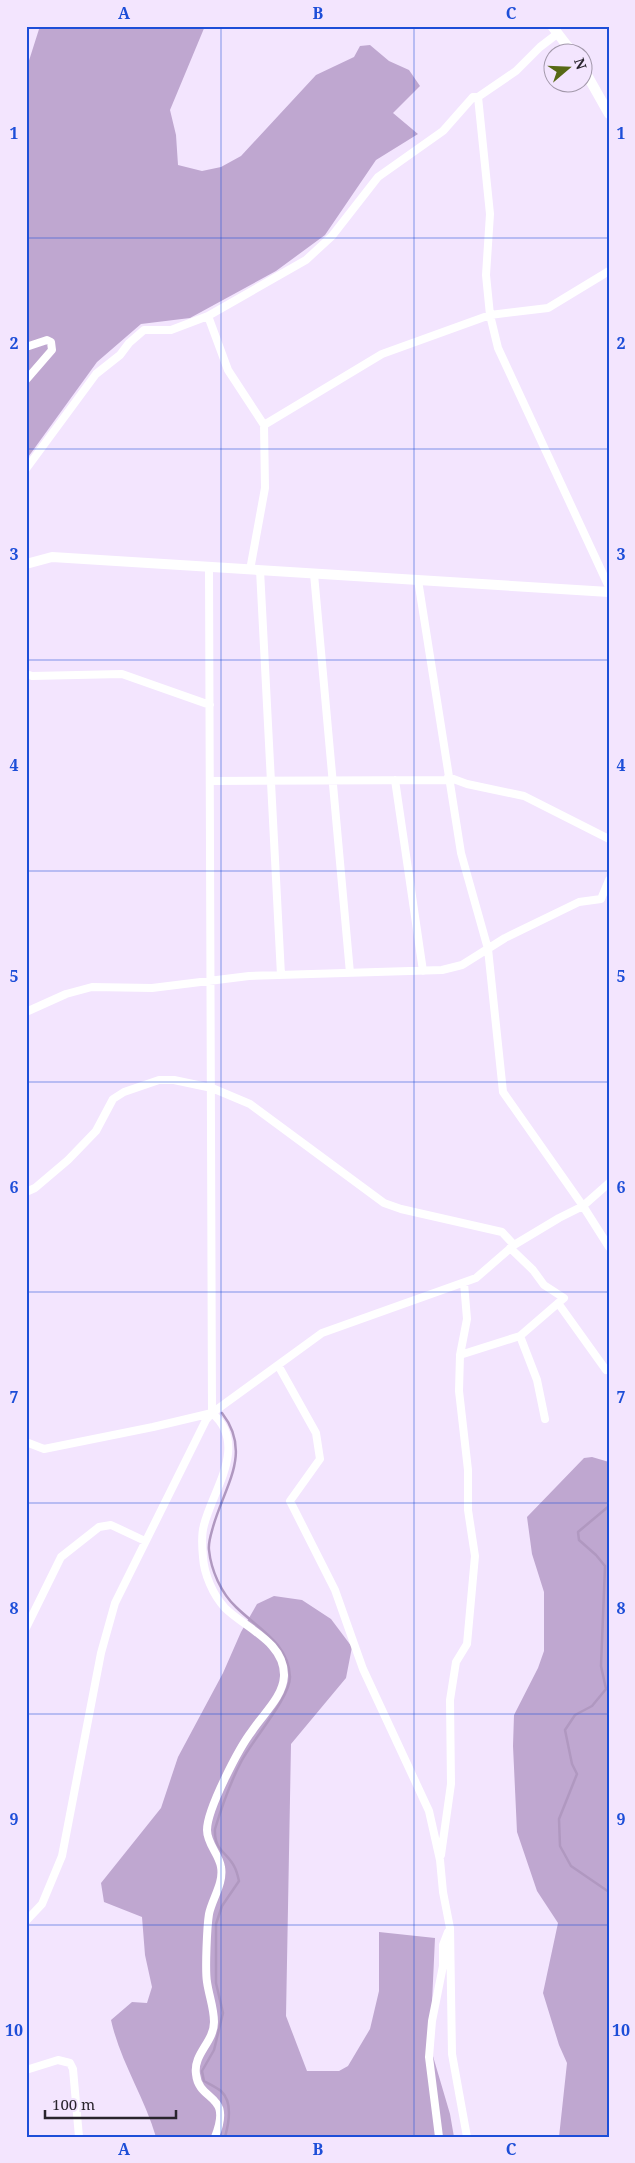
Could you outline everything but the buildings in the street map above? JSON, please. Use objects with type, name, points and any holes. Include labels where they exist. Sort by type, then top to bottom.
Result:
[{"type":"street","points":[[26,469],[96,374],[120,355],[144,330],[171,330],[208,316],[306,260],[332,236],[378,177],[443,131],[473,98],[516,71],[554,30],[564,42]]},
{"type":"street","points":[[592,84],[609,114]]},
{"type":"street","points":[[478,96],[490,214],[486,275],[490,314],[498,348],[609,587]]},
{"type":"street","points":[[264,426],[382,354],[490,314],[548,308],[609,271]]},
{"type":"street","points":[[208,316],[228,370],[264,426],[265,488],[255,570],[271,780],[281,975]]},
{"type":"street","points":[[26,347],[47,340],[52,342],[52,350],[26,380]]},
{"type":"street","points":[[26,564],[52,558],[609,592]]},
{"type":"street","points":[[209,568],[212,981],[212,1413],[220,1421],[228,1436],[227,1462],[222,1481],[203,1525],[203,1564],[210,1584],[224,1607],[268,1641],[278,1654],[284,1675],[280,1690],[233,1760],[207,1830],[212,1850],[221,1866],[221,1880],[209,1914],[206,1981],[214,2024],[210,2041],[198,2058],[195,2073],[198,2084],[215,2099],[220,2109],[221,2123],[215,2137]]},
{"type":"street","points":[[314,574],[350,973]]},
{"type":"street","points":[[418,580],[461,853],[488,949],[504,1092],[609,1247]]},
{"type":"street","points":[[26,674],[32,676],[122,674],[210,705]]},
{"type":"street","points":[[210,781],[448,778],[524,796],[609,839]]},
{"type":"street","points":[[395,780],[423,971]]},
{"type":"street","points":[[26,1012],[66,994],[92,988],[152,988],[249,976],[423,971],[462,966],[505,938],[579,902],[601,898],[609,880]]},
{"type":"street","points":[[26,1192],[35,1188],[50,1173],[68,1160],[96,1131],[113,1099],[124,1092],[158,1080],[174,1080],[212,1088],[250,1104],[384,1203],[401,1209],[502,1232],[544,1285],[564,1298],[520,1336],[460,1355]]},
{"type":"street","points":[[26,1921],[42,1904],[62,1856],[101,1653],[115,1603],[206,1420],[212,1413],[322,1333],[476,1278],[512,1246],[558,1218],[583,1206],[609,1183]]},
{"type":"street","points":[[440,1860],[451,1784],[450,1700],[456,1662],[467,1644],[475,1556],[468,1510],[468,1470],[459,1391],[460,1355],[467,1319],[464,1283]]},
{"type":"street","points":[[558,1303],[606,1370]]},
{"type":"street","points":[[520,1336],[537,1380],[546,1419]]},
{"type":"street","points":[[278,1365],[316,1433],[320,1458],[290,1501],[335,1590],[363,1669],[429,1811],[440,1860],[443,1892],[450,1928],[452,2054],[467,2137]]},
{"type":"street","points":[[26,1442],[44,1449],[154,1428],[212,1413]]},
{"type":"street","points":[[26,1628],[61,1557],[99,1527],[111,1525],[145,1541]]},
{"type":"street","points":[[439,2137],[428,2057],[432,2021],[443,1966],[443,1945],[450,1928]]},
{"type":"street","points":[[26,2070],[58,2060],[70,2063],[73,2069],[80,2137]]},
{"type":"shaded area","points":[[40,26],[205,26],[170,110],[176,135],[178,165],[202,171],[221,167],[241,156],[316,75],[354,57],[360,46],[370,45],[389,61],[409,70],[420,86],[393,113],[418,134],[376,160],[325,235],[276,271],[190,318],[141,324],[97,362],[26,460],[26,70]]},
{"type":"shaded area","points":[[592,1457],[609,1462],[609,2137],[559,2137],[567,2063],[559,2045],[543,1993],[558,1923],[537,1891],[517,1832],[513,1746],[514,1715],[538,1668],[544,1651],[544,1592],[532,1554],[527,1517],[584,1458]]},
{"type":"shaded area","points":[[274,1596],[302,1600],[331,1619],[352,1647],[346,1678],[291,1744],[286,2016],[307,2071],[339,2071],[348,2066],[370,2029],[379,1991],[379,1932],[435,1938],[430,2046],[450,2114],[454,2137],[156,2137],[115,2035],[111,2020],[132,2002],[147,2003],[152,1987],[145,1955],[142,1917],[104,1902],[101,1883],[161,1808],[178,1757],[223,1673],[241,1632],[257,1604]]},
{"type":"waterway","points":[[222,1413],[231,1428],[236,1456],[229,1484],[210,1539],[209,1550],[212,1565],[221,1588],[226,1595],[244,1615],[278,1645],[288,1665],[290,1677],[284,1696],[246,1753],[237,1770],[226,1795],[215,1829],[215,1837],[219,1847],[232,1862],[239,1881],[222,1906],[216,1924],[216,1983],[223,2013],[214,2050],[202,2071],[204,2081],[221,2091],[227,2101],[229,2119],[225,2137]]},
{"type":"waterway","points":[[609,1506],[578,1532],[579,1540],[605,1566],[601,1666],[606,1689],[592,1706],[575,1715],[565,1730],[572,1764],[577,1774],[559,1819],[560,1846],[571,1866],[609,1892]]}]
